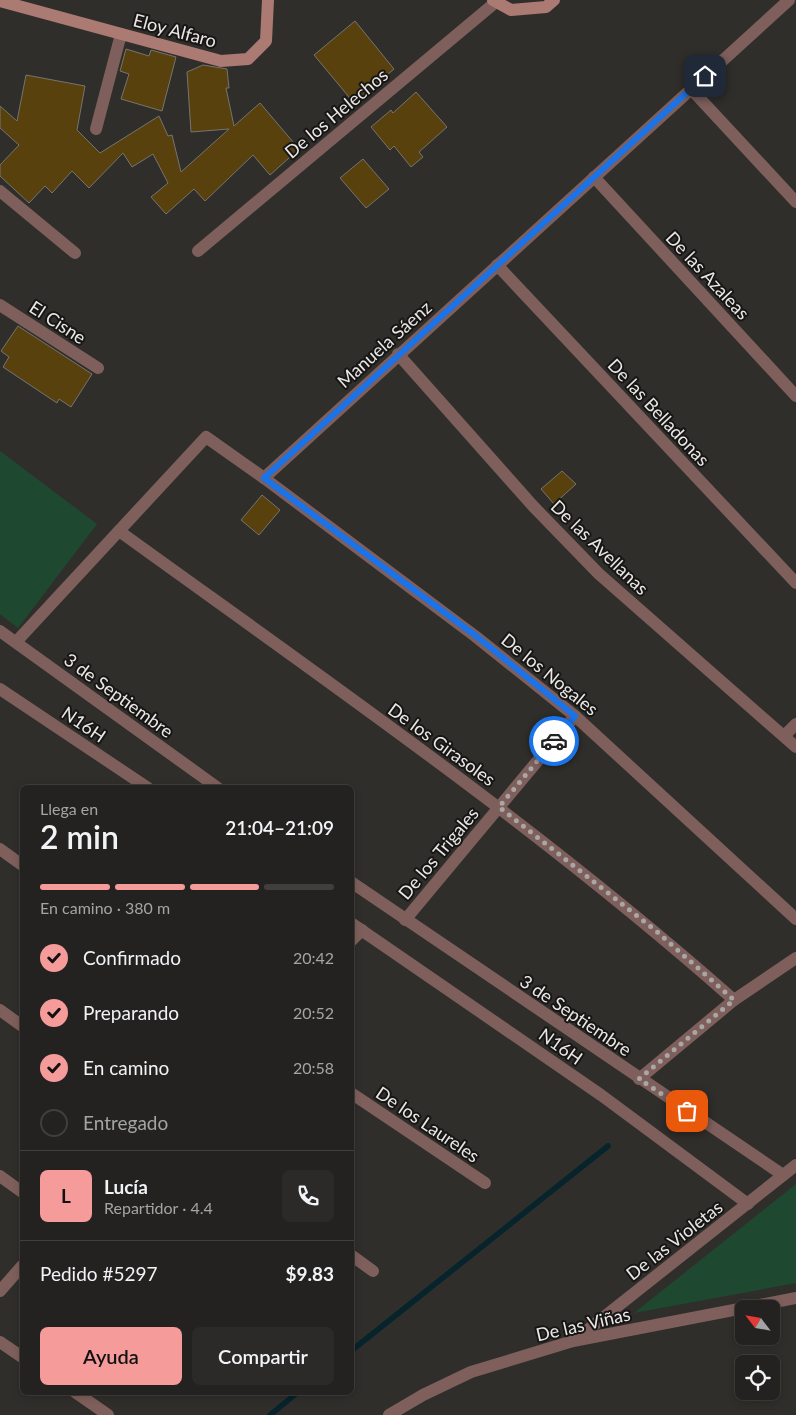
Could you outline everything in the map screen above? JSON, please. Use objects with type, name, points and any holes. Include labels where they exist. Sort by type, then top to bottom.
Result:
[{"type":"street","name":"Eloy Alfaro","points":[[0,1],[221,61],[248,59],[266,41],[268,0]]},
{"type":"street","points":[[494,1],[511,10],[546,7],[554,0]]},
{"type":"street","name":"Manuela Sáenz","points":[[264,478],[789,0]]},
{"type":"street","name":"De los Helechos","points":[[198,252],[494,1]]},
{"type":"street","points":[[96,129],[121,34]]},
{"type":"street","points":[[691,89],[796,202]]},
{"type":"street","name":"De las Azaleas","points":[[594,177],[796,396]]},
{"type":"street","points":[[0,190],[75,254]]},
{"type":"street","name":"De las Belladonas","points":[[498,265],[796,582]]},
{"type":"street","name":"El Cisne","points":[[0,305],[98,368]]},
{"type":"street","name":"De las Avellanas","points":[[398,354],[533,506],[599,574],[796,747]]},
{"type":"street","points":[[16,642],[206,438],[264,478]]},
{"type":"street","name":"De los Nogales","points":[[264,478],[476,636],[575,716],[796,919]]},
{"type":"street","name":"De los Girasoles","points":[[119,531],[499,807],[655,930],[734,1000]]},
{"type":"street","name":"3 de Septiembre","points":[[0,631],[214,785]]},
{"type":"street","name":"N16H","points":[[0,689],[144,785]]},
{"type":"street","name":"De los Trigales","points":[[405,920],[575,716]]},
{"type":"street","points":[[784,736],[796,724]]},
{"type":"street","points":[[0,849],[20,864]]},
{"type":"street","name":"3 de Septiembre","points":[[354,884],[783,1175]]},
{"type":"street","name":"N16H","points":[[354,925],[601,1095],[748,1204]]},
{"type":"street","points":[[354,938],[362,930]]},
{"type":"street","points":[[639,1079],[734,1000],[796,958]]},
{"type":"street","points":[[0,1010],[20,1025]]},
{"type":"street","name":"De los Laureles","points":[[354,1095],[485,1183]]},
{"type":"street","name":"De las Violetas","points":[[573,1341],[796,1165]]},
{"type":"street","points":[[0,1176],[20,1191]]},
{"type":"street","points":[[354,1257],[374,1271]]},
{"type":"street","points":[[0,1291],[20,1268]]},
{"type":"street","name":"De las Viñas","points":[[389,1415],[423,1395],[471,1372],[573,1341],[796,1298]]},
{"type":"street","points":[[0,1342],[20,1356]]},
{"type":"street","points":[[79,1395],[108,1415]]},
{"type":"green space","points":[[0,451],[97,524],[18,628],[0,614]]},
{"type":"green space","points":[[796,1184],[796,1283],[634,1313]]},
{"type":"building","points":[[355,21],[394,69],[354,103],[314,55]]},
{"type":"building","points":[[126,49],[149,56],[151,50],[176,57],[162,111],[121,99],[129,74],[120,71]]},
{"type":"building","points":[[203,65],[227,69],[229,88],[226,88],[234,126],[260,103],[299,149],[270,175],[253,155],[205,201],[194,189],[166,214],[151,197],[168,183],[153,154],[132,167],[123,153],[89,188],[72,171],[52,193],[45,186],[29,203],[0,176],[0,165],[19,145],[0,128],[0,106],[17,121],[26,75],[85,86],[77,130],[100,153],[159,116],[168,136],[172,135],[181,172],[229,129],[191,132],[187,72]]},
{"type":"building","points":[[416,92],[447,127],[419,152],[423,157],[411,167],[394,146],[390,150],[371,127],[391,110],[393,113]]},
{"type":"building","points":[[363,159],[389,189],[366,208],[340,178]]},
{"type":"building","points":[[18,326],[92,374],[71,407],[59,399],[57,403],[3,367],[9,357],[1,351]]},
{"type":"building","points":[[562,471],[576,484],[554,504],[541,489]]},
{"type":"building","points":[[262,495],[280,510],[259,535],[241,520]]},
{"type":"waterway","points":[[354,1349],[608,1146]]},
{"type":"waterway","points":[[270,1415],[294,1395]]},
{"type":"way so far","points":[[554,741],[499,807],[655,930],[734,1000],[639,1079],[687,1111]]},
{"type":"route","points":[[554,741],[575,716],[476,636],[264,478],[705,76]]}]
